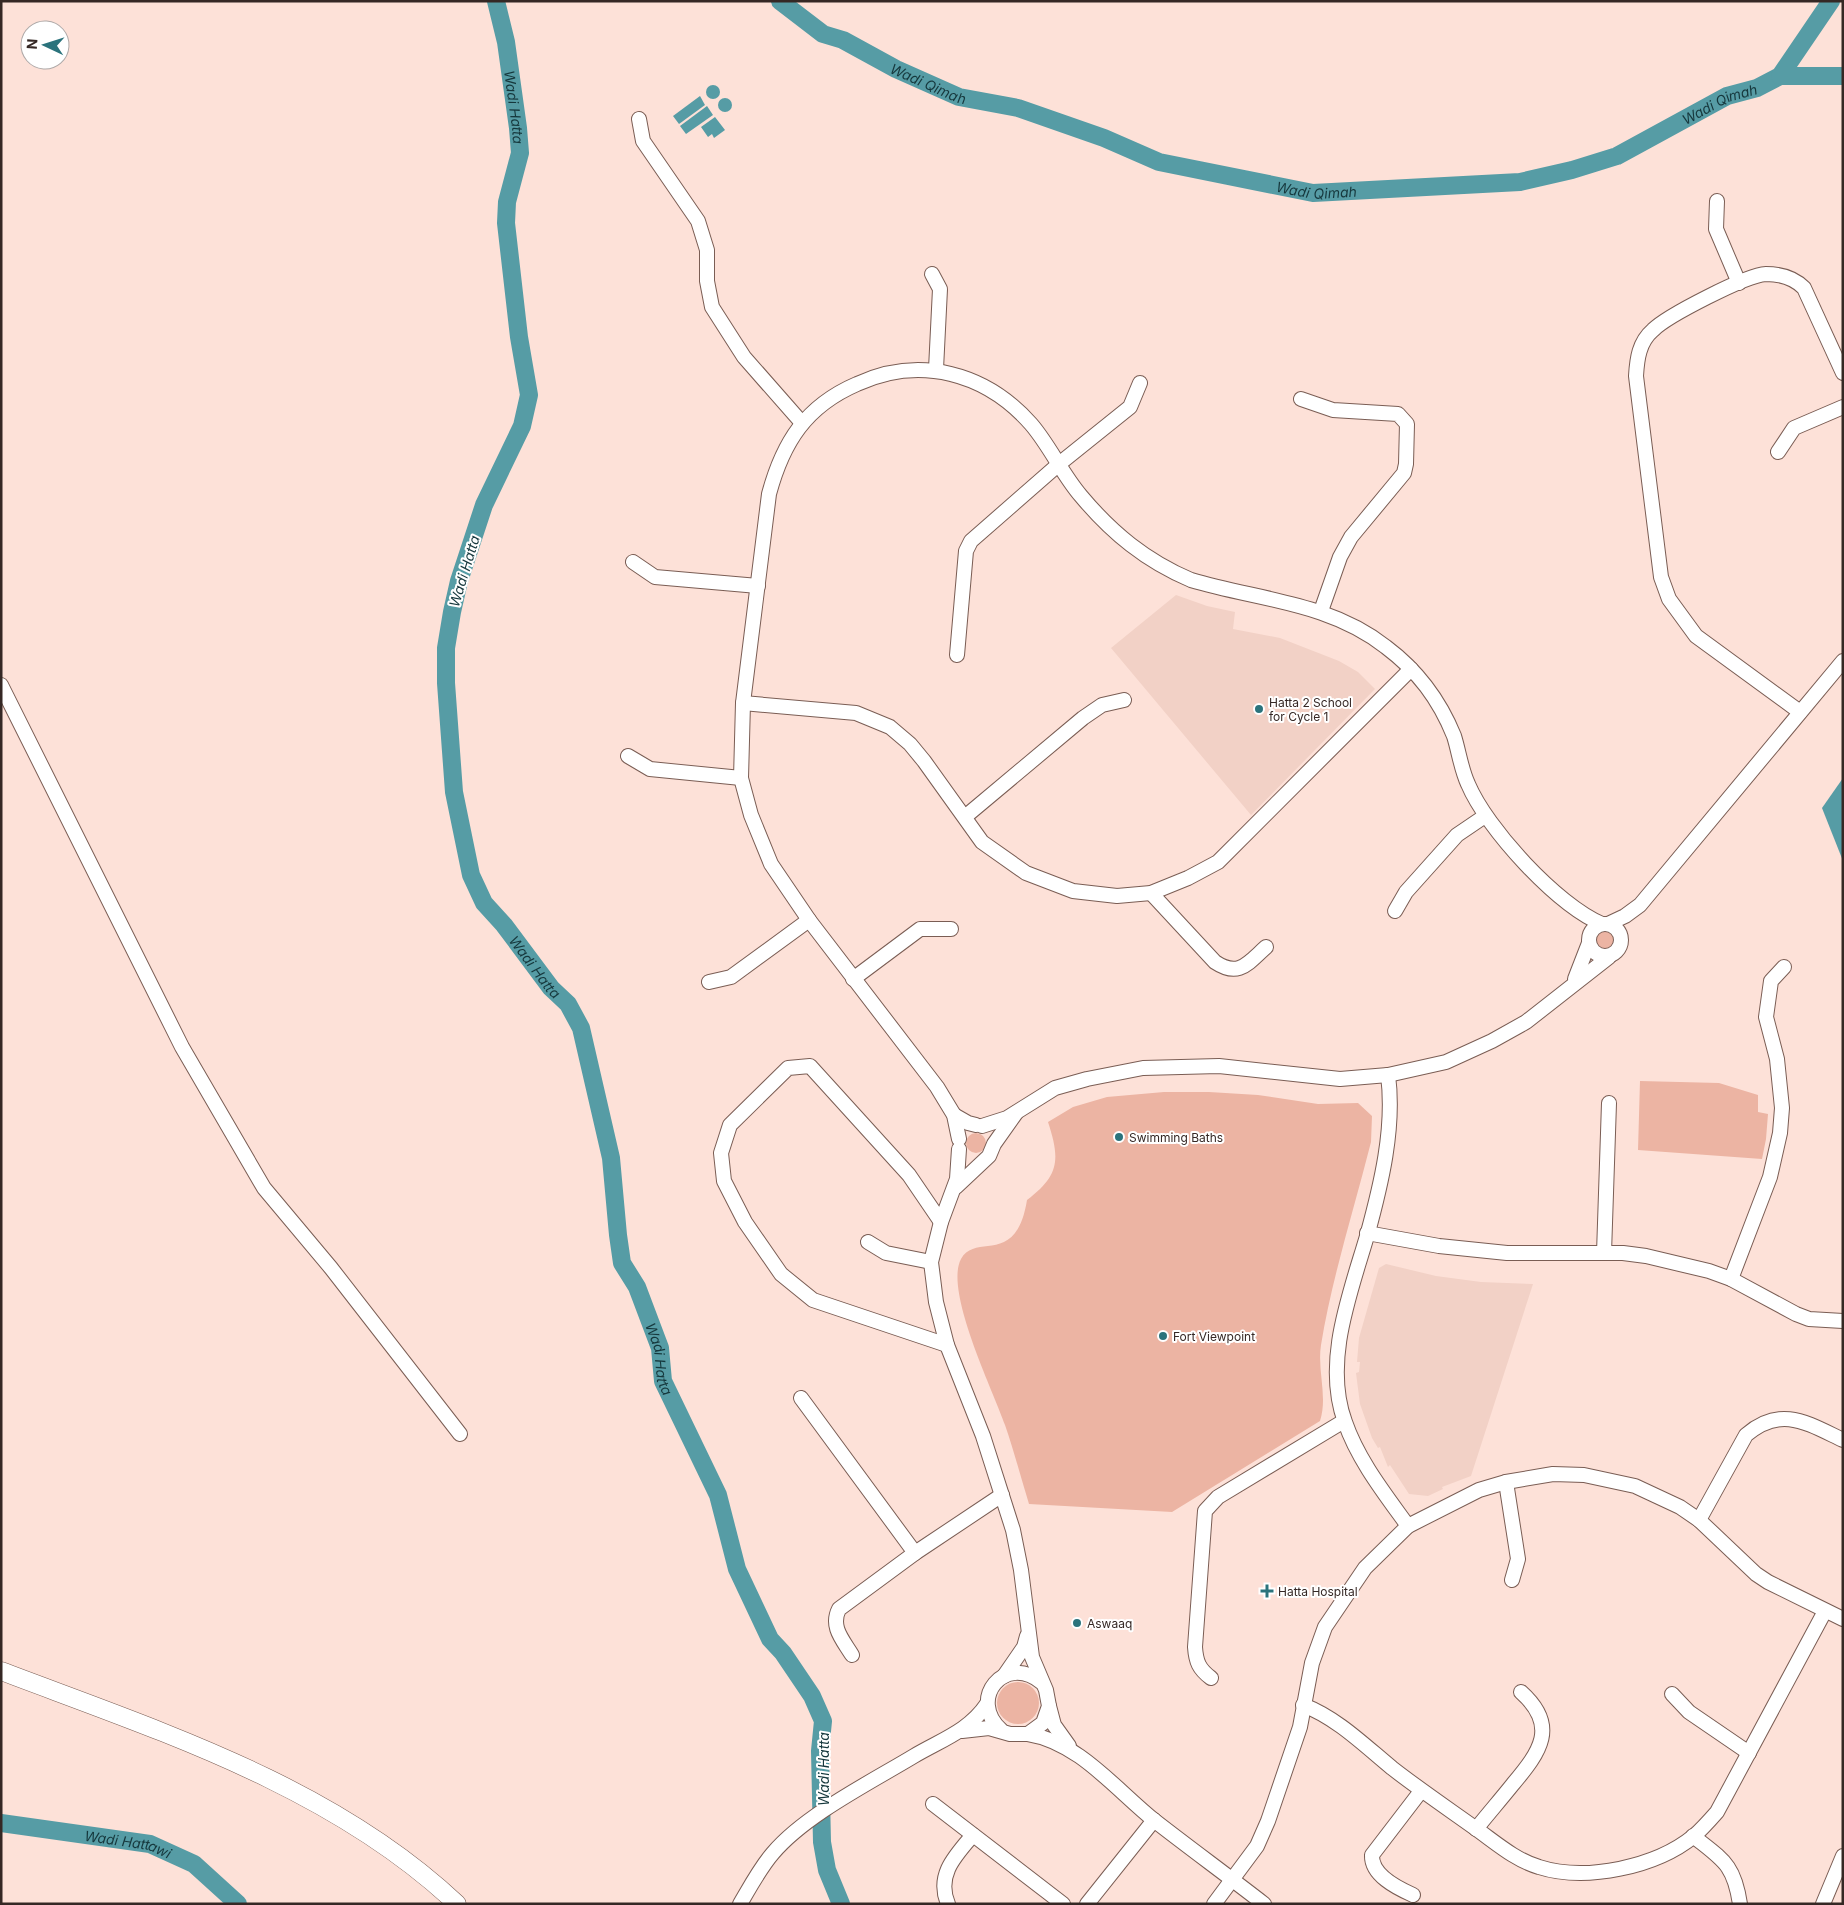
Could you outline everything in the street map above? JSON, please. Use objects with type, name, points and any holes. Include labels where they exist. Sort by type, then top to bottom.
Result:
[{"type":"main road","points":[[1,1671],[206,1751],[294,1792],[351,1824],[400,1855],[457,1904]]},
{"type":"main road","points":[[1,1679],[197,1758],[258,1785],[319,1816],[371,1846],[415,1877],[446,1904]]},
{"type":"street","points":[[639,118],[639,129],[643,141],[698,221],[707,250],[707,281],[712,307],[744,357],[802,423]]},
{"type":"street","points":[[1717,201],[1716,229],[1739,283]]},
{"type":"street","points":[[932,274],[940,289],[936,369]]},
{"type":"street","points":[[1800,712],[1696,636],[1669,599],[1661,577],[1636,376],[1639,351],[1652,330],[1663,322],[1739,283],[1764,274],[1781,275],[1797,280],[1810,296],[1843,372]]},
{"type":"street","points":[[1072,1751],[1054,1725],[1046,1690],[1034,1664],[1028,1635],[1021,1570],[1002,1495],[983,1436],[947,1345],[936,1302],[931,1262],[941,1222],[959,1169],[959,1144],[954,1115],[937,1087],[809,920],[771,864],[751,815],[741,778],[743,703],[769,494],[777,465],[788,443],[802,423],[838,392],[872,377],[936,369],[988,388],[1010,403],[1032,424],[1080,495],[1111,529],[1137,551],[1170,571],[1217,588],[1321,611],[1352,625],[1385,646],[1411,668],[1428,686],[1439,703],[1454,737],[1468,783],[1485,816],[1522,859],[1572,908],[1596,954],[1609,956]]},
{"type":"street","points":[[957,655],[966,550],[971,541],[1059,464],[1130,407],[1140,383]]},
{"type":"street","points":[[1301,399],[1333,410],[1391,412],[1404,418],[1407,424],[1404,473],[1351,537],[1340,557],[1321,611]]},
{"type":"street","points":[[1778,452],[1794,428],[1843,407]]},
{"type":"street","points":[[633,562],[655,577],[758,586]]},
{"type":"street","points":[[985,1159],[973,1161],[967,1159],[959,1144],[965,1129],[979,1125],[994,1124],[1016,1113],[1055,1088],[1087,1079],[1143,1068],[1219,1066],[1340,1079],[1388,1075],[1446,1062],[1492,1042],[1526,1022],[1620,948],[1640,905],[1843,661]]},
{"type":"street","points":[[743,703],[856,713],[877,720],[890,727],[910,744],[966,816],[982,842],[1026,873],[1073,891],[1117,896],[1151,892],[1188,878],[1218,862],[1411,668]]},
{"type":"street","points":[[1,685],[182,1047],[264,1188],[331,1268],[460,1434]]},
{"type":"street","points":[[966,816],[1083,718],[1102,705],[1124,700]]},
{"type":"street","points":[[628,756],[650,769],[741,778]]},
{"type":"street","points":[[1395,911],[1406,892],[1457,835],[1485,816]]},
{"type":"street","points":[[1151,892],[1215,962],[1222,967],[1236,970],[1244,967],[1266,947]]},
{"type":"street","points":[[1573,984],[1583,964],[1593,930],[1625,916],[1640,905]]},
{"type":"street","points":[[1572,908],[1618,930],[1622,942]]},
{"type":"street","points":[[708,982],[731,977],[809,920]]},
{"type":"street","points":[[853,979],[920,929],[951,929]]},
{"type":"street","points":[[1731,1279],[1770,1177],[1780,1132],[1782,1108],[1777,1059],[1766,1017],[1771,981],[1784,967]]},
{"type":"street","points":[[941,1222],[909,1175],[810,1066],[788,1068],[730,1125],[721,1153],[724,1181],[745,1222],[782,1274],[813,1300],[947,1345]]},
{"type":"street","points":[[1388,1075],[1390,1122],[1367,1233],[1347,1303],[1338,1351],[1339,1394],[1344,1421],[1363,1460],[1408,1526]]},
{"type":"street","points":[[1604,1253],[1609,1103]]},
{"type":"street","points":[[953,1191],[989,1156],[994,1144],[1016,1113]]},
{"type":"street","points":[[954,1115],[968,1123],[979,1125],[991,1133],[994,1144]]},
{"type":"street","points":[[1367,1233],[1439,1246],[1507,1253],[1604,1253],[1646,1256],[1709,1271],[1731,1279],[1796,1314],[1809,1318],[1843,1320]]},
{"type":"street","points":[[868,1242],[886,1253],[931,1262]]},
{"type":"street","points":[[801,1398],[915,1553]]},
{"type":"street","points":[[1699,1520],[1746,1435],[1756,1426],[1770,1420],[1786,1418],[1806,1423],[1843,1440]]},
{"type":"street","points":[[1211,1678],[1201,1671],[1196,1659],[1195,1647],[1204,1511],[1218,1497],[1344,1421]]},
{"type":"street","points":[[1214,1904],[1257,1846],[1268,1821],[1291,1756],[1312,1663],[1325,1627],[1365,1568],[1408,1526],[1479,1490],[1506,1482],[1553,1474],[1606,1478],[1635,1486],[1680,1507],[1699,1520],[1756,1574],[1843,1619]]},
{"type":"street","points":[[1506,1482],[1518,1559],[1512,1580]]},
{"type":"street","points":[[852,1655],[834,1622],[839,1609],[915,1553],[1002,1495]]},
{"type":"street","points":[[1303,1705],[1324,1713],[1421,1791],[1504,1849],[1533,1865],[1561,1872],[1599,1871],[1641,1865],[1670,1852],[1694,1836],[1717,1812],[1825,1611]]},
{"type":"street","points":[[1001,1730],[989,1716],[987,1704],[989,1693],[995,1683],[1004,1676],[1020,1655],[1028,1635]]},
{"type":"street","points":[[1004,1676],[1015,1673],[1026,1674],[1041,1682]]},
{"type":"street","points":[[1476,1829],[1528,1765],[1541,1742],[1543,1729],[1540,1715],[1532,1702],[1521,1692]]},
{"type":"street","points":[[1672,1694],[1689,1712],[1749,1753]]},
{"type":"street","points":[[740,1904],[772,1854],[799,1830],[843,1798],[931,1746],[962,1731],[972,1723],[987,1704]]},
{"type":"street","points":[[1028,1734],[1043,1723],[1049,1706]]},
{"type":"street","points":[[962,1731],[989,1728],[1010,1734],[1028,1734],[1056,1742],[1072,1751],[1154,1820],[1264,1904]]},
{"type":"street","points":[[1413,1895],[1397,1888],[1375,1869],[1372,1855],[1421,1791]]},
{"type":"street","points":[[933,1804],[1063,1904]]},
{"type":"street","points":[[1087,1904],[1154,1820]]},
{"type":"street","points":[[948,1904],[944,1887],[946,1872],[953,1858],[973,1835]]},
{"type":"street","points":[[1694,1836],[1725,1863],[1732,1872],[1740,1904]]},
{"type":"street","points":[[1823,1904],[1843,1856]]},
{"type":"shaded area","name":"Hatta 2 School for Cycle 1","points":[[1176,595],[1207,606],[1235,612],[1233,629],[1280,638],[1339,661],[1358,672],[1375,689],[1251,815],[1111,648]]},
{"type":"shaded area","points":[[1605,930],[1612,933],[1615,940],[1612,947],[1605,950],[1598,947],[1595,940],[1598,933]]},
{"type":"shaded area","points":[[1640,1081],[1719,1083],[1758,1095],[1758,1112],[1768,1114],[1762,1159],[1638,1150]]},
{"type":"shaded area","points":[[1164,1092],[1258,1095],[1318,1104],[1358,1103],[1372,1116],[1371,1142],[1337,1269],[1321,1345],[1320,1364],[1323,1402],[1320,1421],[1172,1512],[1029,1504],[1005,1425],[981,1366],[964,1316],[959,1294],[958,1274],[961,1259],[968,1252],[976,1248],[996,1245],[1014,1234],[1022,1221],[1027,1200],[1046,1182],[1054,1166],[1054,1146],[1048,1122],[1073,1107],[1107,1097]]},
{"type":"shaded area","points":[[976,1133],[983,1136],[986,1143],[983,1150],[976,1153],[969,1150],[966,1143],[969,1136]]},
{"type":"shaded area","points":[[1386,1264],[1436,1276],[1481,1282],[1533,1284],[1471,1476],[1442,1487],[1443,1489],[1428,1496],[1409,1494],[1390,1465],[1388,1467],[1380,1447],[1378,1448],[1372,1438],[1360,1404],[1356,1373],[1359,1372],[1360,1362],[1357,1362],[1359,1338],[1379,1268]]},
{"type":"shaded area","points":[[1018,1682],[1033,1688],[1039,1703],[1033,1718],[1018,1724],[1003,1718],[997,1703],[1003,1688]]},
{"type":"water","points":[[710,85],[716,85],[720,92],[716,99],[710,99],[706,95],[706,89]]},
{"type":"water","points":[[700,96],[705,105],[679,124],[673,116]]},
{"type":"water","points":[[722,98],[728,98],[732,105],[728,112],[722,112],[718,108],[718,102]]},
{"type":"water","points":[[707,106],[713,115],[686,134],[680,126]]},
{"type":"water","points":[[715,117],[725,130],[714,138],[712,134],[708,137],[701,127]]},
{"type":"water","points":[[1843,778],[1843,861],[1822,808]]},
{"type":"waterway","name":"Wadi Hatta","points":[[496,1],[506,42],[518,128],[520,153],[507,202],[506,223],[519,337],[529,395],[522,426],[484,505],[459,581],[452,612],[446,648],[446,683],[454,792],[471,875],[484,903],[504,925],[551,988],[568,1004],[581,1028],[611,1158],[622,1263],[637,1287],[660,1348],[663,1381],[718,1495],[737,1569],[770,1639],[783,1653],[812,1696],[823,1721],[820,1751],[822,1842],[827,1870],[841,1904]]},
{"type":"waterway","name":"Wadi Qimah","points":[[780,1],[823,34],[843,40],[896,69],[959,97],[1018,108],[1104,138],[1159,162],[1313,193],[1520,182],[1572,170],[1617,156],[1727,96],[1757,88],[1780,76],[1831,1]]},
{"type":"waterway","points":[[1780,76],[1843,76]]},
{"type":"waterway","name":"Wadi Hattawi","points":[[1,1823],[150,1844],[194,1864],[238,1904]]},
{"type":"place","name":"Hatta 2 School for Cycle 1","points":[[1259,709]]},
{"type":"place","name":"Swimming Baths","points":[[1119,1137]]},
{"type":"place","name":"Fort Viewpoint","points":[[1163,1336]]},
{"type":"place","name":"Hatta Hospital","points":[[1267,1591]]},
{"type":"place","name":"Aswaaq","points":[[1077,1623]]}]
